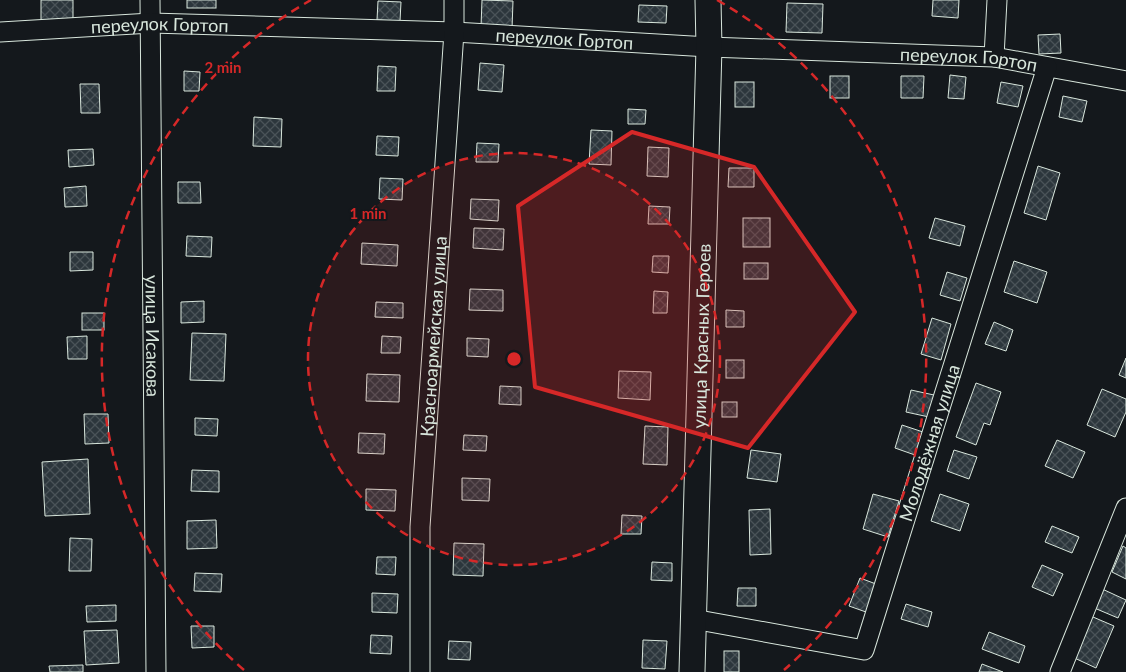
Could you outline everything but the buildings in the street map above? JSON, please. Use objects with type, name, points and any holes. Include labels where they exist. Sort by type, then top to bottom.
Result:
[{"type":"main road","name":"улица Красных Героев","points":[[692,672],[709,47],[708,0]]},
{"type":"street","name":"улица Исакова","points":[[150,0],[156,672]]},
{"type":"street","name":"Красноармейская улица","points":[[420,672],[420,526],[454,32],[454,0]]},
{"type":"street","points":[[994,57],[997,0]]},
{"type":"street","name":"переулок Гортоп","points":[[0,32],[151,23],[454,32],[709,47],[994,57],[1126,81]]},
{"type":"street","name":"Молодёжная улица","points":[[693,619],[864,650],[1047,68]]},
{"type":"street","points":[[1060,672],[1126,508]]},
{"type":"highlighted area","points":[[632,132],[754,167],[855,312],[748,448],[535,387],[518,206]]}]
